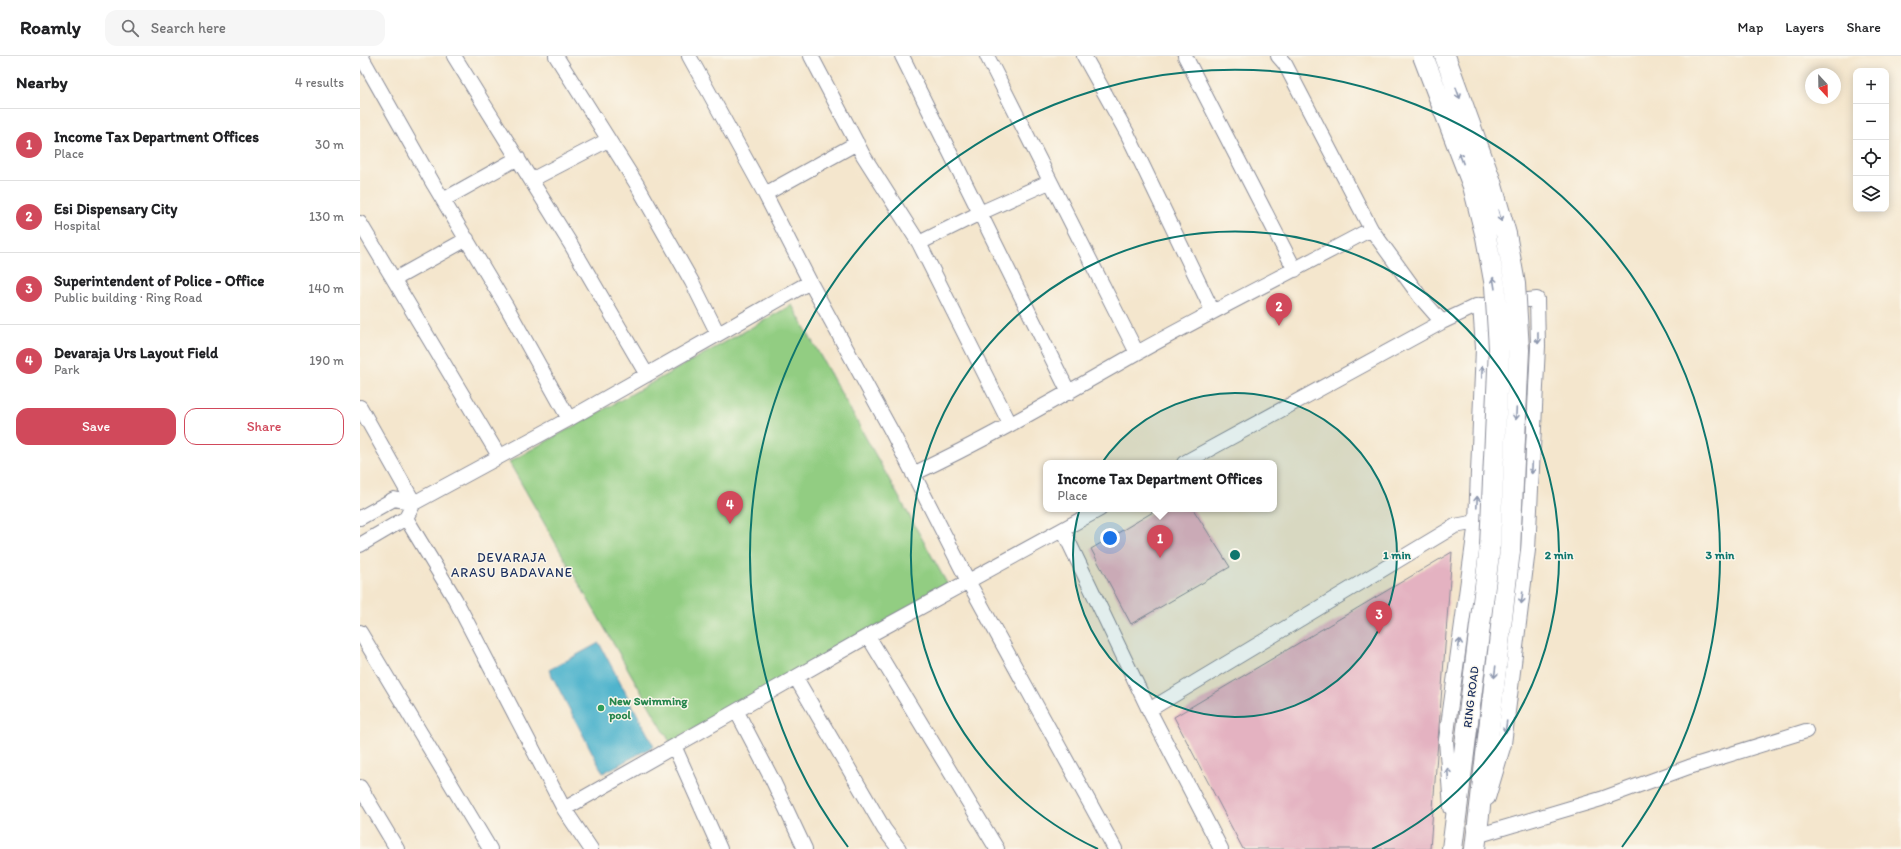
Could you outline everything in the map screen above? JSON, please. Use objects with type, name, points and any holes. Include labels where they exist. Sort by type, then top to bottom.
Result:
[{"type":"main road","name":"RING ROAD","points":[[1423,56],[1472,186],[1486,237],[1495,286],[1499,348],[1490,546],[1452,845]]},
{"type":"main road","points":[[1445,56],[1491,182],[1506,234],[1515,284],[1519,350],[1510,550],[1475,842]]},
{"type":"street","points":[[361,56],[554,390],[569,419]]},
{"type":"street","points":[[454,56],[518,158],[647,375]]},
{"type":"street","points":[[556,56],[636,183],[692,282],[718,334]]},
{"type":"street","points":[[689,56],[765,194],[968,581],[1115,849]]},
{"type":"street","points":[[811,56],[857,143],[919,243],[1010,424]]},
{"type":"street","points":[[902,56],[1069,393]]},
{"type":"street","points":[[987,56],[1049,182],[1137,353]]},
{"type":"street","points":[[1084,56],[1127,133],[1214,312]]},
{"type":"street","points":[[1185,56],[1295,270]]},
{"type":"street","points":[[1278,56],[1285,64],[1371,229],[1421,298],[1442,322]]},
{"type":"street","points":[[531,180],[608,140]]},
{"type":"street","points":[[765,194],[857,143]]},
{"type":"street","points":[[443,200],[518,158]]},
{"type":"street","points":[[919,243],[980,213],[1049,182]]},
{"type":"street","points":[[360,223],[395,279],[499,456]]},
{"type":"street","points":[[913,474],[951,456],[1069,393],[1137,353],[1371,229]]},
{"type":"street","points":[[395,279],[467,239]]},
{"type":"street","points":[[360,545],[406,518],[414,503],[569,419],[810,282]]},
{"type":"street","points":[[1189,460],[1442,322],[1480,306],[1537,299],[1538,346],[1528,550],[1504,744],[1475,842]]},
{"type":"street","points":[[1452,845],[1446,740],[1476,522],[1484,348],[1480,306]]},
{"type":"street","points":[[360,407],[414,503]]},
{"type":"street","points":[[360,518],[394,499],[414,503]]},
{"type":"street","points":[[564,809],[675,748],[868,636],[1095,512]]},
{"type":"street","points":[[406,518],[455,599],[564,809],[591,849]]},
{"type":"street","points":[[1149,710],[1455,526],[1476,522]]},
{"type":"street","points":[[1063,530],[1149,710],[1221,849]]},
{"type":"street","points":[[360,632],[490,849]]},
{"type":"street","points":[[868,636],[997,849]]},
{"type":"street","points":[[796,678],[884,829],[899,849]]},
{"type":"street","points":[[737,712],[773,781],[805,849]]},
{"type":"street","points":[[1475,842],[1689,767],[1806,731]]},
{"type":"street","points":[[675,748],[720,849]]},
{"type":"street","points":[[360,787],[398,849]]},
{"type":"green space","points":[[792,305],[949,587],[670,742],[509,462]]},
{"type":"water","name":"New Swimming pool","points":[[599,643],[654,746],[603,773],[549,670]]},
{"type":"building","points":[[1153,512],[1195,512],[1230,567],[1131,624],[1091,549]]},
{"type":"building","points":[[1452,552],[1430,849],[1243,849],[1174,717]]},
{"type":"place","name":"Esi Dispensary City","points":[[1279,326]]},
{"type":"place","name":"Devaraja Urs Layout Field","points":[[730,524]]},
{"type":"place","name":"Income Tax Department Offices","points":[[1160,558]]},
{"type":"place","name":"Superintendent of Police - Office","points":[[1379,634]]},
{"type":"place","name":"New Swimming pool","points":[[601,708]]},
{"type":"district","name":"DEVARAJA ARASU BADAVANE","points":[[512,564]]}]
